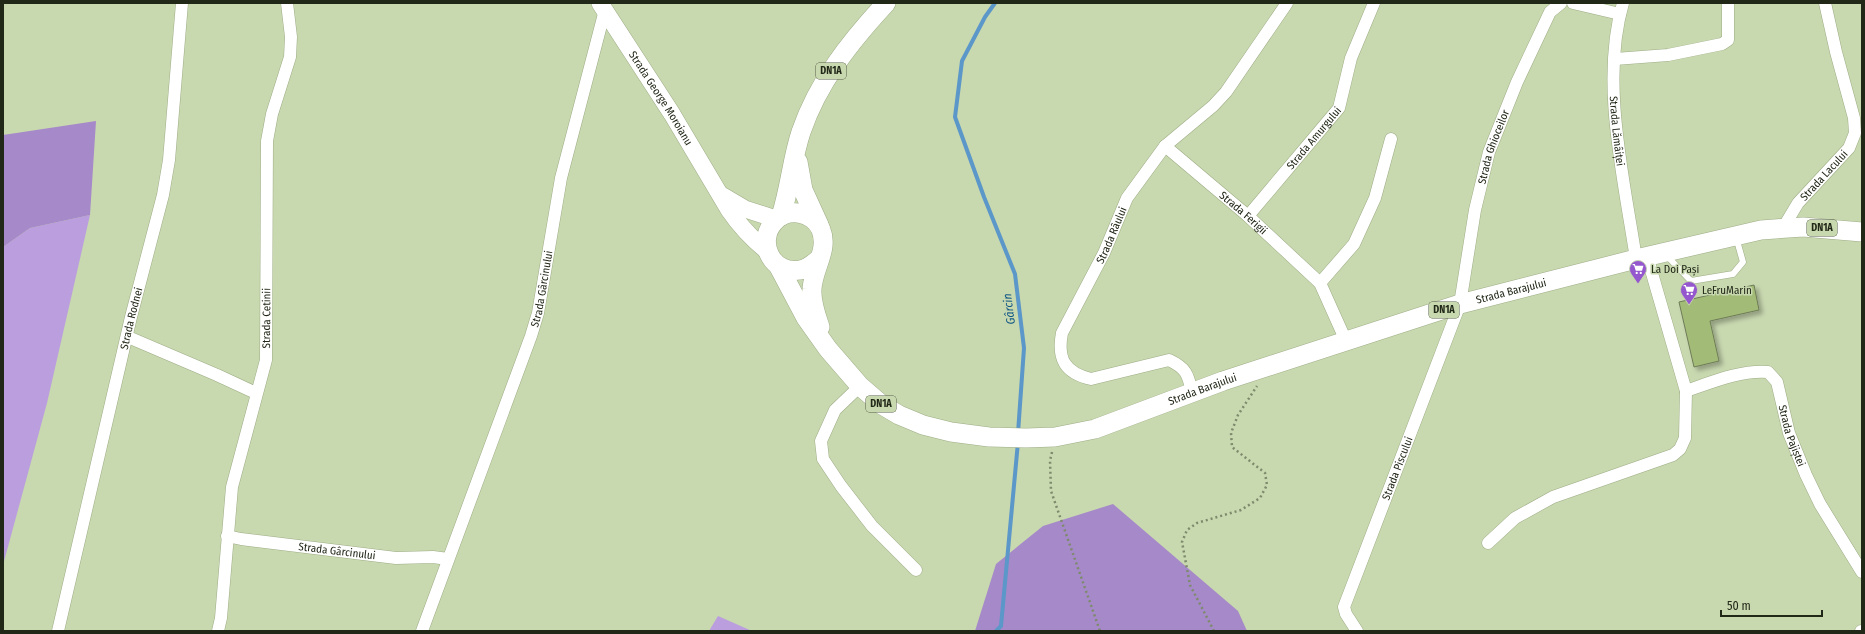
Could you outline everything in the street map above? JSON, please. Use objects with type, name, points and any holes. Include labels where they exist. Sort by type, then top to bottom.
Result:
[{"type":"main road","name":"DN1A","points":[[886,3],[855,37],[827,77],[808,116],[796,151],[779,217],[769,228],[766,238],[766,250],[772,260],[779,267],[806,318],[828,349],[860,386],[882,404],[899,415],[923,425],[951,432],[989,437],[1055,437]]},
{"type":"main road","name":"Strada George Moroianu","points":[[602,6],[672,114],[740,226],[766,250]]},
{"type":"main road","name":"DN1A","points":[[796,151],[803,190],[824,236],[824,247],[814,277],[812,289],[813,302],[828,349]]},
{"type":"main road","name":"Strada George Moroianu","points":[[720,194],[732,203],[745,209],[779,217]]},
{"type":"main road","points":[[779,217],[790,213],[803,214],[814,220],[820,226]]},
{"type":"main road","name":"Strada Barajului","points":[[1055,437],[1095,429],[1254,370],[1460,304],[1649,255],[1736,235],[1783,228],[1827,228],[1862,232]]},
{"type":"main road","points":[[779,267],[790,271],[801,270],[810,267],[820,258]]},
{"type":"street","name":"Strada Rodnei","points":[[58,631],[163,195],[169,160],[182,3]]},
{"type":"street","name":"Strada Cetinii","points":[[218,631],[221,618],[232,487],[266,360],[267,140],[272,114],[290,57],[291,37],[287,3]]},
{"type":"street","name":"Strada Râului","points":[[1192,392],[1188,374],[1180,365],[1169,360],[1091,379],[1079,376],[1069,370],[1064,363],[1060,344],[1062,333],[1104,253],[1127,198],[1165,146],[1213,106],[1226,92],[1287,3]]},
{"type":"street","name":"Strada Amurgului","points":[[1248,216],[1339,108],[1351,58],[1374,3]]},
{"type":"street","name":"Strada Ghioceilor","points":[[1460,304],[1475,210],[1489,152],[1517,82],[1550,12],[1561,3]]},
{"type":"street","points":[[1572,3],[1621,8]]},
{"type":"street","points":[[1615,59],[1668,55],[1722,44],[1728,40],[1728,3]]},
{"type":"street","name":"Strada Lacului","points":[[1783,228],[1798,203],[1849,148],[1854,133],[1854,118],[1836,52],[1825,3]]},
{"type":"street","name":"Strada Gârcinului","points":[[422,631],[533,329],[539,306],[561,178],[602,6]]},
{"type":"street","name":"Strada Lămâiței","points":[[1621,8],[1615,59],[1613,105],[1649,255]]},
{"type":"street","points":[[1320,282],[1354,244],[1375,198],[1391,138]]},
{"type":"street","name":"Strada Ferigii","points":[[1165,146],[1248,216],[1320,282],[1346,341]]},
{"type":"street","points":[[1488,543],[1515,518],[1553,497],[1673,455],[1680,449],[1685,438],[1686,391],[1649,255]]},
{"type":"street","name":"Strada Piscului","points":[[1357,631],[1346,614],[1344,607],[1460,304]]},
{"type":"street","points":[[128,337],[256,393]]},
{"type":"street","name":"Strada Pajiștei","points":[[1686,391],[1718,380],[1754,371],[1768,372],[1777,382],[1788,433],[1806,475],[1820,504],[1862,572]]},
{"type":"street","points":[[860,386],[835,410],[821,441],[823,459],[841,486],[872,526],[916,570]]},
{"type":"street","name":"Strada Gârcinului","points":[[227,536],[396,558],[433,557],[448,559]]},
{"type":"lane","points":[[1649,255],[1691,281],[1733,274],[1743,262],[1736,235]]},
{"type":"path","points":[[1214,631],[1190,585],[1182,542],[1187,530],[1197,523],[1241,510],[1260,498],[1267,485],[1264,473],[1232,447],[1231,433],[1238,415],[1257,386],[1254,370]]},
{"type":"path","points":[[1055,437],[1050,461],[1051,491],[1100,631]]},
{"type":"shaded area","points":[[96,121],[90,215],[30,228],[3,247],[3,135]]},
{"type":"shaded area","points":[[90,215],[47,403],[3,565],[3,247],[30,228]]},
{"type":"shaded area","points":[[1113,504],[1238,611],[1247,631],[975,631],[996,564],[1043,526]]},
{"type":"shaded area","points":[[718,616],[752,631],[709,631]]},
{"type":"building","points":[[1754,285],[1759,310],[1710,321],[1719,361],[1694,367],[1679,302]]},
{"type":"waterway","name":"Gârcin","points":[[995,3],[985,17],[962,61],[955,117],[984,197],[1015,274],[1024,348],[1018,433]]},
{"type":"waterway","name":"Gârcin","points":[[996,631],[1001,626],[1018,442]]},
{"type":"place","name":"La Doi Pași","points":[[1638,284]]},
{"type":"place","name":"LeFruMarin","points":[[1689,305]]}]
